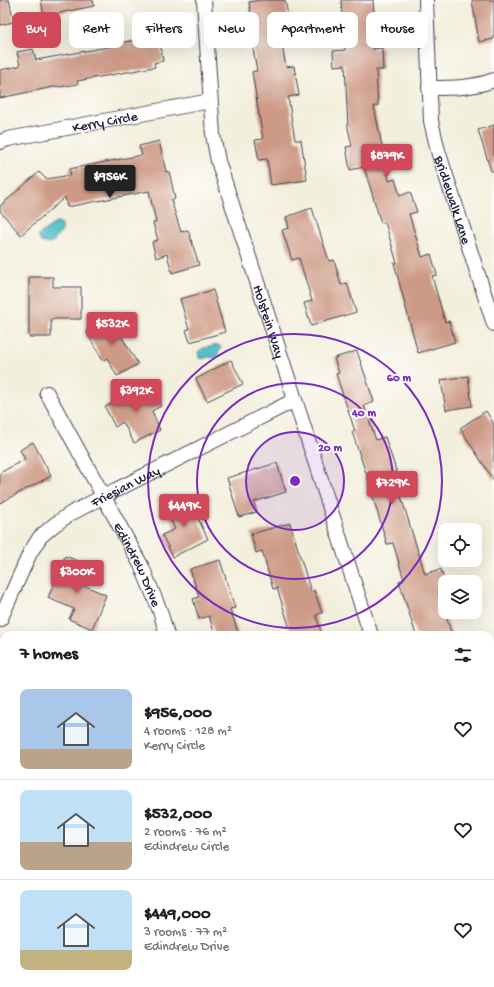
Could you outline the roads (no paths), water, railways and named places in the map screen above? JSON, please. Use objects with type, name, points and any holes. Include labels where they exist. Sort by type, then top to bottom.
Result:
[{"type":"street","name":"Holstein Way","points":[[204,0],[210,101],[213,135],[218,161],[371,631]]},
{"type":"street","name":"Bridlewalk Lane","points":[[426,0],[431,121],[438,150],[494,324]]},
{"type":"street","points":[[429,88],[466,88],[494,80]]},
{"type":"street","name":"Kerry Circle","points":[[0,142],[8,139],[210,101]]},
{"type":"street","name":"Edindrew Drive","points":[[47,393],[102,497],[142,567],[160,611],[166,631]]},
{"type":"street","name":"Friesian Way","points":[[0,620],[30,553],[40,537],[54,525],[70,514],[102,497],[295,400]]},
{"type":"water","points":[[56,223],[61,225],[62,229],[61,233],[56,237],[54,242],[49,244],[41,242],[38,236]]},
{"type":"water","points":[[218,345],[221,347],[217,357],[199,358],[198,352],[203,348]]}]
